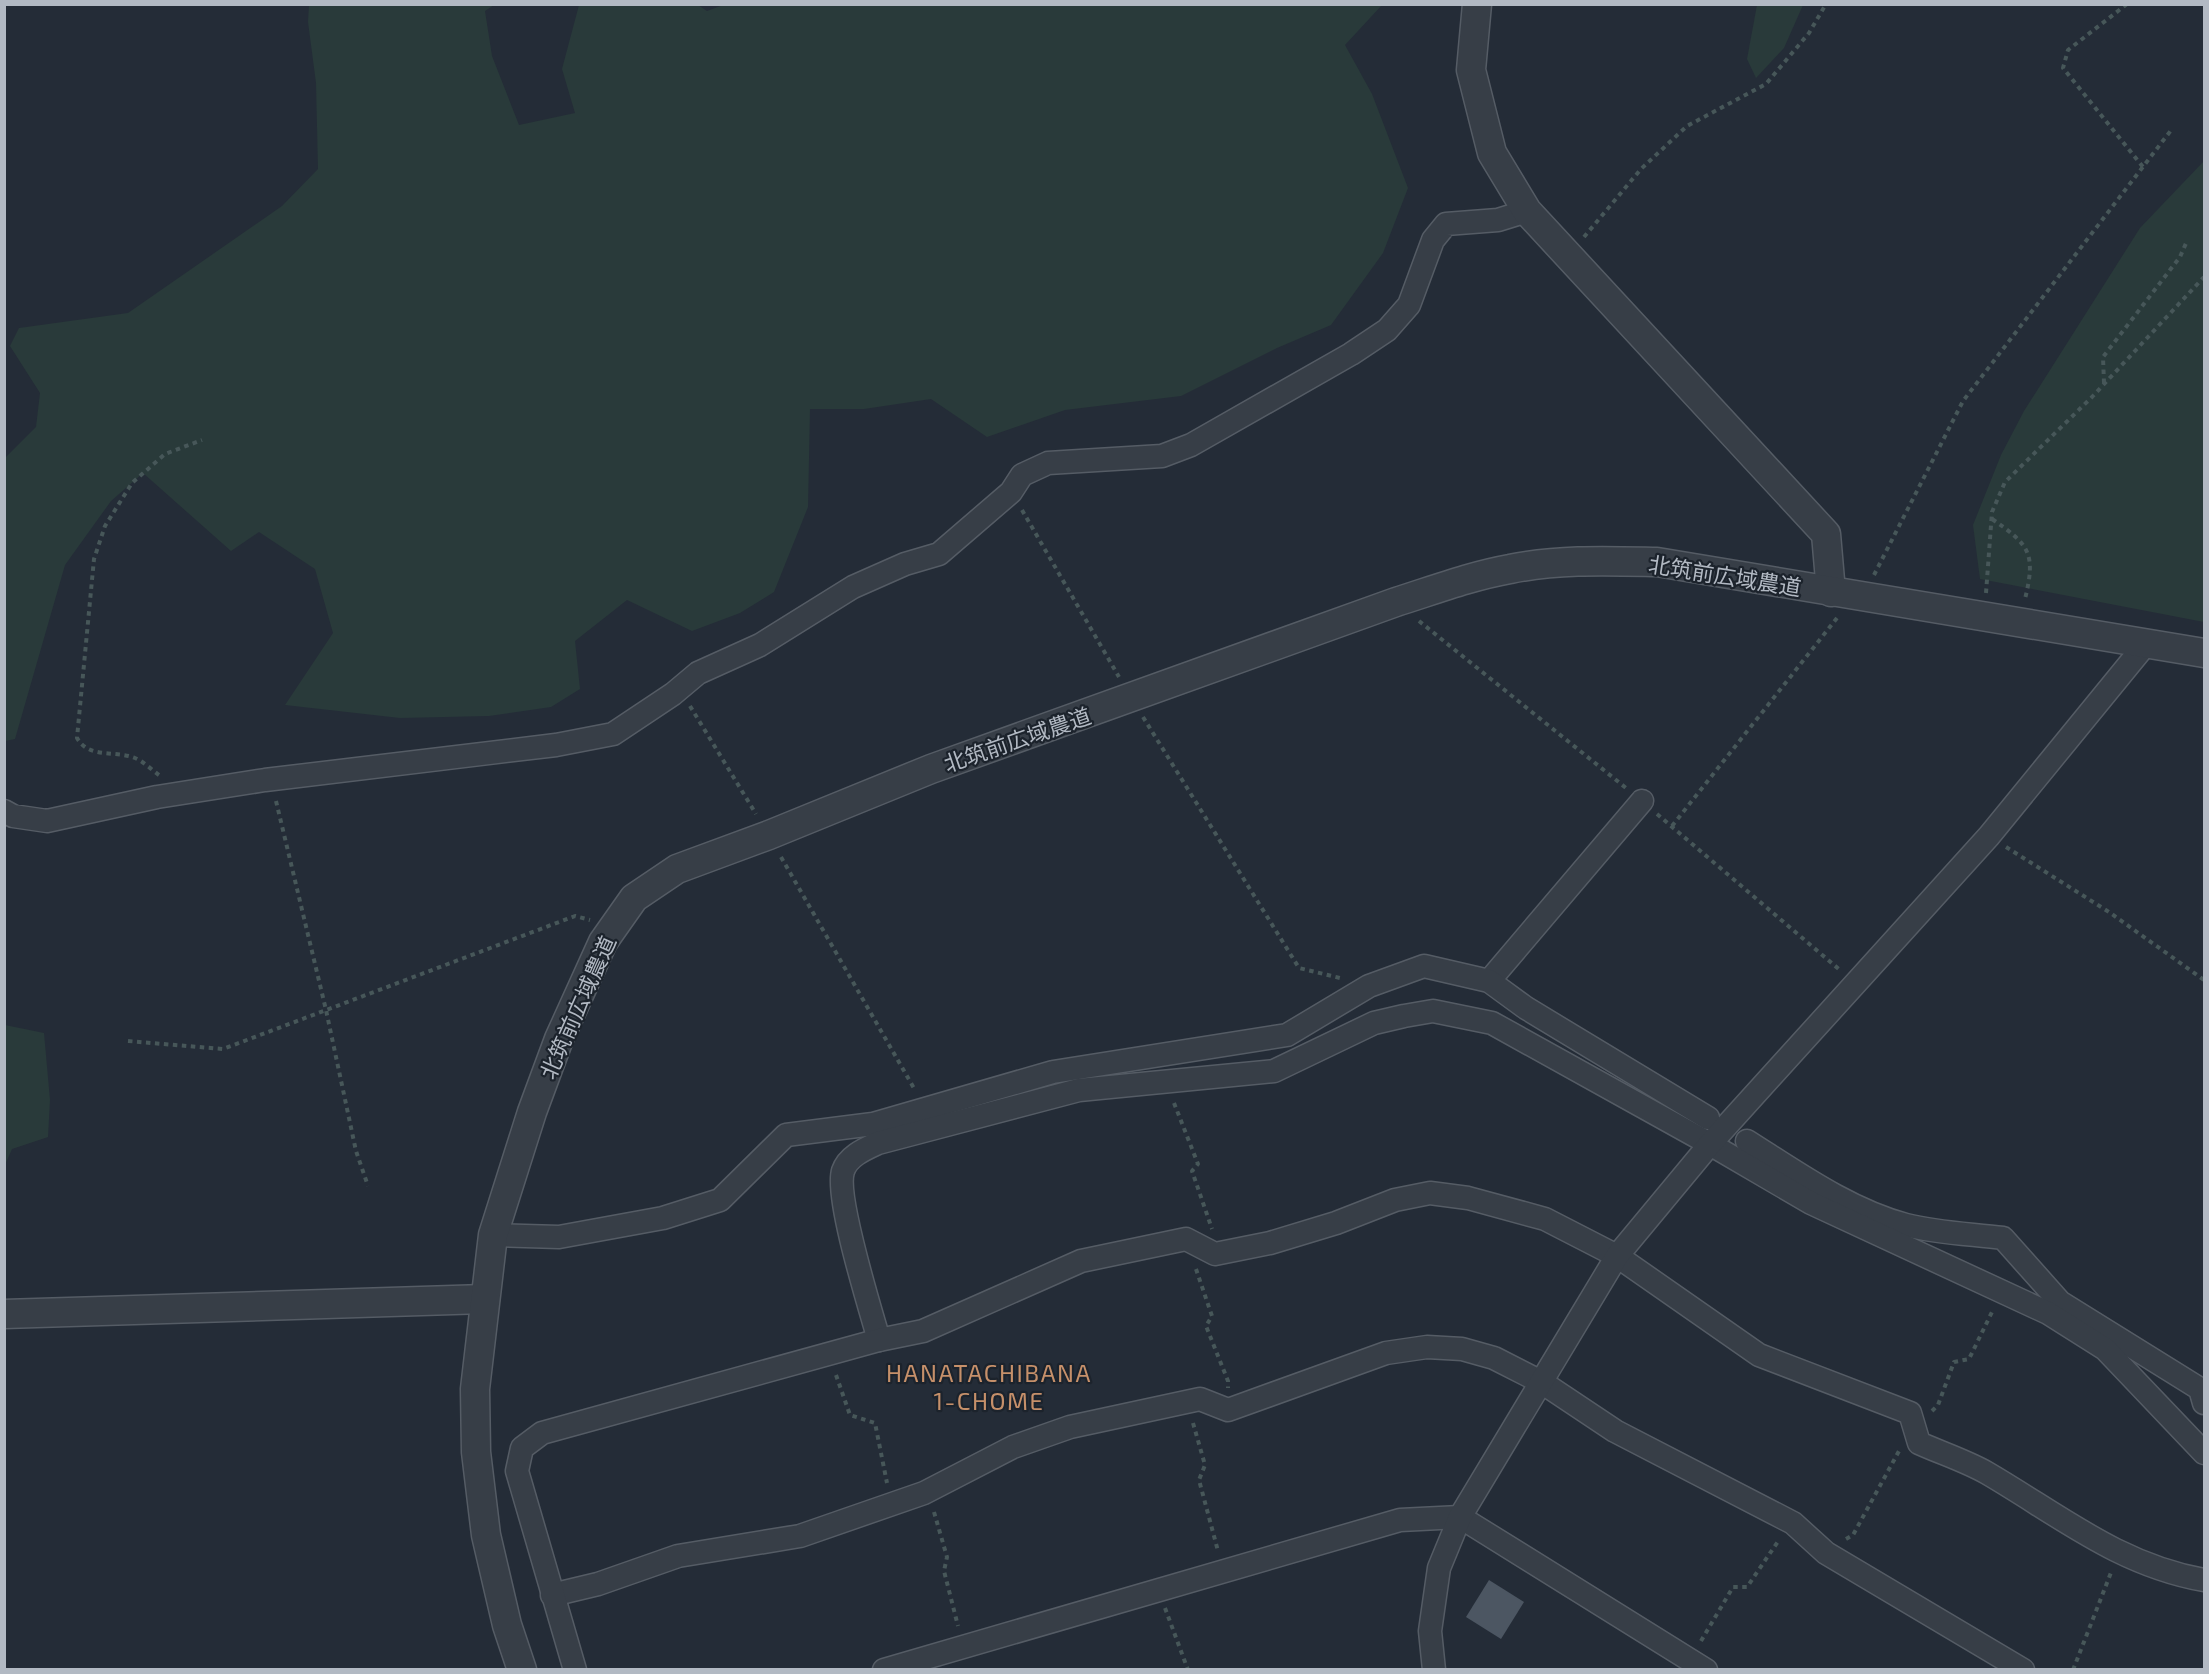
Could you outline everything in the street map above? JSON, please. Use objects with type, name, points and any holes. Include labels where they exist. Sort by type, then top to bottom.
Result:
[{"type":"street","points":[[1477,4],[1471,70],[1492,153],[1527,211],[1826,534],[1848,594]]},
{"type":"street","points":[[4,811],[13,816],[46,821],[166,796],[271,780],[556,745],[613,734],[679,689],[698,672],[760,645],[854,588],[905,564],[939,554],[1011,492],[1022,475],[1048,464],[1162,456],[1191,445],[1351,354],[1387,330],[1408,305],[1433,240],[1446,224],[1498,220],[1527,211]]},
{"type":"street","name":"北筑前広域農道","points":[[522,1670],[507,1624],[486,1535],[476,1452],[475,1389],[493,1235],[528,1123],[559,1039],[603,942],[634,898],[677,869],[769,836],[930,770],[1396,602],[1511,568],[1575,561],[1657,562],[2145,645],[2205,653]]},
{"type":"street","points":[[1434,1670],[1430,1631],[1439,1568],[1460,1517],[1543,1383],[1617,1256],[1710,1144],[1989,836],[2145,645]]},
{"type":"street","points":[[1489,981],[1642,801]]},
{"type":"street","points":[[493,1235],[560,1237],[663,1218],[720,1200],[786,1135],[873,1124],[1053,1072],[1287,1035],[1369,986],[1424,966],[1489,981],[1526,1008],[1708,1118]]},
{"type":"street","points":[[1338,1005],[1357,1030]]},
{"type":"street","points":[[879,1340],[841,1197],[843,1170],[859,1151],[878,1143],[1079,1090],[1274,1071],[1374,1023],[1433,1011],[1492,1023],[1811,1203],[2048,1313],[2105,1349],[2205,1453]]},
{"type":"street","points":[[1747,1141],[1814,1184],[1878,1216],[1907,1226],[2002,1238],[2060,1302],[2200,1389],[2205,1403]]},
{"type":"street","points":[[574,1670],[517,1471],[522,1448],[542,1433],[879,1340],[923,1330],[1081,1261],[1186,1239],[1215,1254],[1270,1243],[1336,1223],[1395,1200],[1430,1194],[1468,1198],[1545,1219],[1617,1256],[1759,1355],[1910,1413],[1919,1443],[1985,1472],[2046,1512],[2120,1553],[2182,1576],[2205,1580]]},
{"type":"street","points":[[4,1314],[485,1299]]},
{"type":"street","points":[[552,1595],[598,1584],[678,1556],[800,1536],[928,1491],[1013,1447],[1070,1428],[1200,1399],[1228,1410],[1386,1353],[1427,1347],[1462,1349],[1494,1359],[1543,1383],[1615,1431],[1793,1523],[1826,1553],[2023,1670]]},
{"type":"street","points":[[884,1670],[1400,1520],[1460,1517],[1698,1665]]},
{"type":"path","points":[[1570,257],[1595,222],[1641,169],[1687,126],[1766,84],[1809,33],[1826,4]]},
{"type":"path","points":[[2127,4],[2068,51],[2063,68],[2143,167]]},
{"type":"path","points":[[1672,826],[1843,610],[1848,594],[1963,401],[2172,129]]},
{"type":"path","points":[[2104,384],[2103,357],[2180,257],[2187,241]]},
{"type":"path","points":[[1982,617],[1992,519],[2005,482],[2104,384],[2205,277]]},
{"type":"path","points":[[166,796],[159,775],[135,758],[94,752],[82,746],[77,738],[94,559],[105,526],[132,483],[165,454],[202,440]]},
{"type":"path","points":[[1011,492],[1131,699],[1299,968],[1369,986]]},
{"type":"path","points":[[1992,519],[2016,536],[2030,556],[2030,580],[2019,623]]},
{"type":"path","points":[[679,689],[769,836],[926,1108]]},
{"type":"path","points":[[271,780],[326,1010],[356,1151],[368,1186]]},
{"type":"path","points":[[1989,836],[2109,912],[2205,980]]},
{"type":"path","points":[[128,1041],[223,1049],[575,916],[614,926]]},
{"type":"path","points":[[1166,1081],[1198,1164],[1192,1171],[1210,1220],[1215,1254]]},
{"type":"path","points":[[1186,1239],[1212,1316],[1206,1326],[1228,1381],[1228,1410]]},
{"type":"path","points":[[828,1354],[850,1415],[875,1423],[892,1504]]},
{"type":"path","points":[[1200,1399],[1192,1424],[1206,1465],[1199,1480],[1224,1571]]},
{"type":"path","points":[[928,1491],[947,1557],[944,1571],[964,1647]]},
{"type":"path","points":[[1698,1665],[1733,1587],[1747,1587],[1793,1523]]},
{"type":"path","points":[[2073,1670],[2120,1553]]},
{"type":"path","points":[[1158,1590],[1188,1670]]},
{"type":"shaded area","points":[[726,4],[1382,5],[1345,45],[1372,94],[1408,188],[1383,253],[1331,325],[1277,348],[1181,396],[1065,410],[987,437],[931,399],[864,409],[810,409],[808,507],[774,592],[740,613],[692,631],[627,600],[575,641],[580,689],[551,707],[489,716],[400,718],[285,705],[333,633],[315,569],[259,532],[231,551],[143,473],[111,501],[65,565],[15,739],[5,741],[5,458],[36,427],[40,393],[10,346],[19,328],[128,313],[282,206],[318,169],[316,83],[308,22],[309,5],[494,5],[485,11],[492,56],[519,125],[575,113],[562,69],[579,5],[698,5],[707,11]]},
{"type":"shaded area","points":[[1757,5],[1803,5],[1784,48],[1756,78],[1747,59]]},
{"type":"shaded area","points":[[2204,161],[2204,622],[1980,579],[1973,525],[2001,455],[2024,411],[2140,228]]},
{"type":"shaded area","points":[[5,1025],[44,1033],[50,1100],[48,1137],[12,1149],[5,1165]]},
{"type":"building","points":[[1489,1580],[1524,1602],[1501,1639],[1466,1617]]},
{"type":"district","name":"HANATACHIBANA 1-CHOME","points":[[989,1386]]}]
